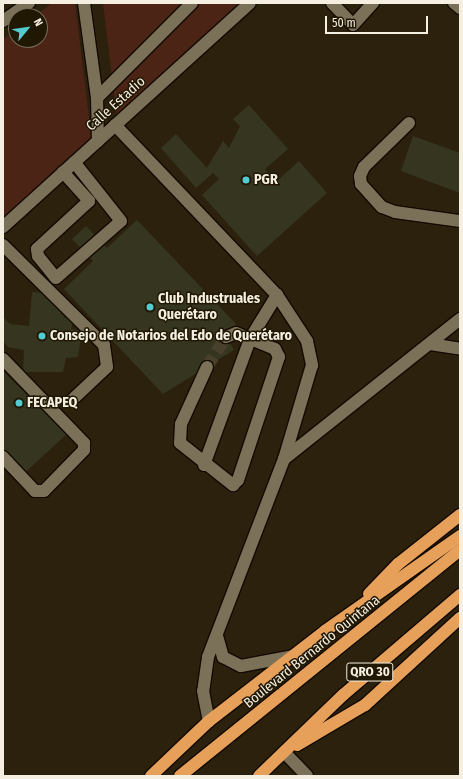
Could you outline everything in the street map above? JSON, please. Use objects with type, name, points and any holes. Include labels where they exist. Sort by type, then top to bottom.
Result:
[{"type":"highway","points":[[358,607],[398,564],[460,515]]},
{"type":"highway","points":[[151,776],[209,721],[358,607],[460,536]]},
{"type":"highway","name":"Boulevard Bernardo Quintana","points":[[180,776],[460,550]]},
{"type":"highway","name":"QRO 30","points":[[259,776],[343,695],[460,595]]},
{"type":"highway","points":[[284,752],[365,705],[460,618]]},
{"type":"street","points":[[3,21],[29,3]]},
{"type":"street","points":[[84,3],[97,98],[98,141]]},
{"type":"street","points":[[97,98],[192,3]]},
{"type":"street","name":"Calle Estadio","points":[[3,227],[250,3]]},
{"type":"street","points":[[332,3],[353,25],[373,3]]},
{"type":"street","points":[[454,3],[460,8]]},
{"type":"street","points":[[409,123],[364,167],[360,176],[361,184],[382,207],[395,212],[460,221]]},
{"type":"street","points":[[115,125],[277,295],[307,340],[312,365],[284,459],[208,656],[203,691],[209,721]]},
{"type":"street","points":[[74,162],[94,197]]},
{"type":"street","points":[[63,172],[94,197],[121,221],[56,278],[38,256],[37,249],[94,197]]},
{"type":"street","points":[[3,245],[104,345],[107,367],[72,400]]},
{"type":"street","points":[[204,466],[250,339],[277,295]]},
{"type":"street","points":[[284,459],[460,319]]},
{"type":"street","points":[[207,367],[179,437],[186,452],[228,484],[233,485],[238,480],[279,357],[275,349],[236,333],[226,337]]},
{"type":"street","points":[[430,344],[460,349]]},
{"type":"street","points":[[3,359],[84,443],[84,450],[44,491],[35,491],[3,457]]},
{"type":"street","points":[[219,628],[218,648],[230,663],[253,666],[295,655]]},
{"type":"street","points":[[284,752],[307,776]]},
{"type":"shaded area","points":[[52,3],[75,3],[92,142],[3,222],[3,39],[8,36],[8,48],[48,48],[48,8],[45,8]]},
{"type":"shaded area","points":[[103,3],[243,3],[117,119]]},
{"type":"building","name":"PGR","points":[[249,105],[288,149],[265,169],[276,182],[299,161],[327,193],[257,256],[202,195],[219,179],[213,173],[196,188],[161,148],[176,134],[207,168],[223,141],[229,148],[240,126],[233,119]]},
{"type":"building","points":[[413,136],[460,153],[460,193],[401,171]]},
{"type":"building","name":"Club Industruales Querétaro","points":[[137,220],[236,324],[225,335],[234,350],[163,394],[64,289],[93,261],[72,239],[86,226],[107,248]]},
{"type":"building","name":"Consejo de Notarios del Edo de Querétaro","points":[[32,292],[47,293],[65,318],[74,319],[71,329],[82,331],[78,357],[66,358],[63,372],[23,372],[24,350],[8,347],[3,341],[4,318],[10,324],[29,326]]},
{"type":"building","name":"FECAPEQ","points":[[3,371],[67,434],[21,476],[3,457]]},
{"type":"tunnel","points":[[207,367],[226,337]]},
{"type":"place","name":"PGR","points":[[246,180]]},
{"type":"place","name":"Club Industruales Querétaro","points":[[150,307]]},
{"type":"place","name":"Consejo de Notarios del Edo de Querétaro","points":[[42,336]]},
{"type":"place","name":"FECAPEQ","points":[[19,403]]}]
